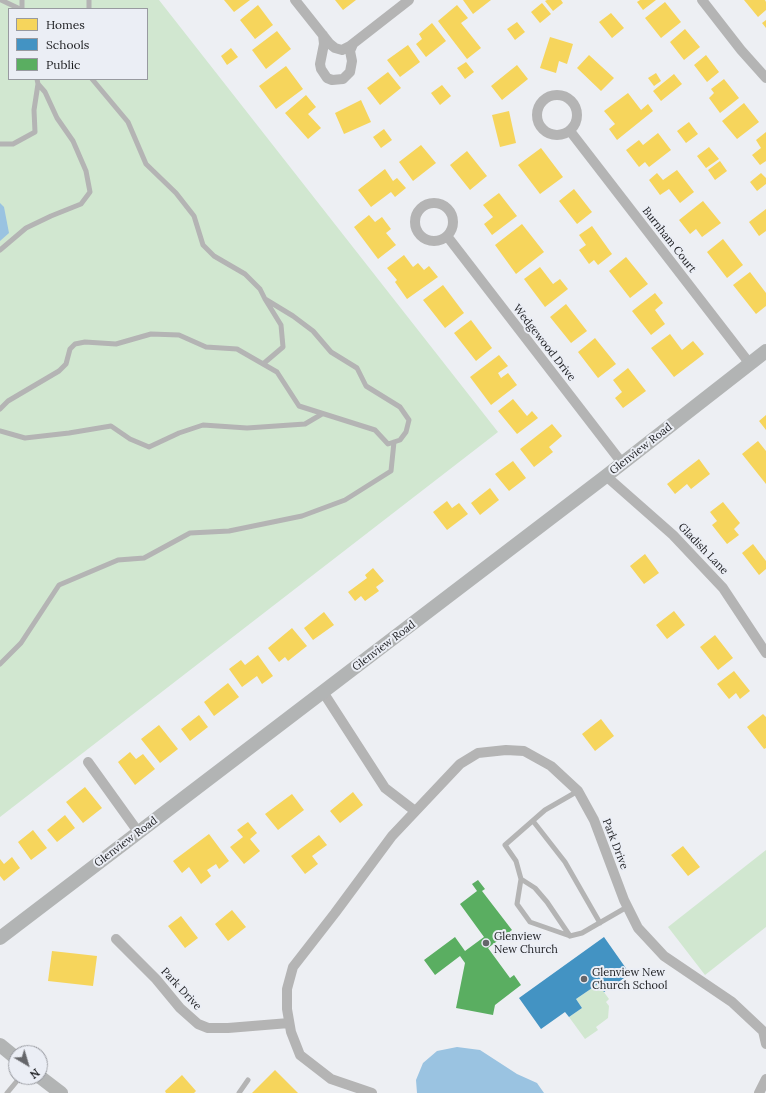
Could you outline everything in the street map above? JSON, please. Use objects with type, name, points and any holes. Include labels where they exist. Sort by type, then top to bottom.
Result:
[{"type":"main road","name":"Glenview Road","points":[[0,938],[606,476],[766,351]]},
{"type":"main road","points":[[0,1045],[8,1052]]},
{"type":"main road","points":[[48,1083],[61,1093]]},
{"type":"street","points":[[295,0],[330,44],[335,48],[342,50],[353,44],[409,0]]},
{"type":"street","points":[[702,0],[741,50],[766,78]]},
{"type":"street","points":[[323,35],[324,44],[320,64],[321,69],[327,78],[332,80],[343,79],[350,72],[352,61],[350,52],[353,44]]},
{"type":"street","points":[[558,94],[568,98],[574,104],[577,115],[576,122],[570,131],[562,135],[550,134],[538,125],[536,118],[538,107],[542,101],[552,95],[558,94]]},
{"type":"street","name":"Burnham Court","points":[[570,131],[750,364]]},
{"type":"street","name":"Wedgewood Drive","points":[[447,236],[622,463]]},
{"type":"street","name":"Gladish Lane","points":[[606,476],[674,535],[723,588],[766,653]]},
{"type":"street","points":[[323,692],[385,788],[415,811]]},
{"type":"street","name":"Park Drive","points":[[372,1093],[331,1079],[300,1055],[291,1032],[287,1009],[287,989],[293,967],[388,842],[460,764],[478,753],[506,750],[524,751],[551,766],[578,791],[594,820],[627,907],[638,928],[664,956],[732,1002],[763,1031],[766,1044]]},
{"type":"street","points":[[88,762],[139,833]]},
{"type":"street","name":"Park Drive","points":[[116,939],[156,979],[180,1008],[198,1024],[208,1028],[228,1028],[289,1023]]},
{"type":"street","points":[[759,1093],[766,1079]]},
{"type":"lane","points":[[1,0],[19,8]]},
{"type":"lane","points":[[93,80],[128,122],[146,164],[176,193],[194,216],[203,245],[214,256],[245,274],[260,290],[265,298],[281,325],[283,347],[263,364]]},
{"type":"lane","points":[[0,144],[13,144],[35,132],[34,110],[38,82]]},
{"type":"lane","points":[[0,250],[26,228],[81,204],[90,192],[86,171],[74,141],[57,118],[45,92],[38,82]]},
{"type":"lane","points":[[0,408],[8,401],[59,371],[66,364],[70,349],[75,344],[85,342],[116,344],[151,334],[179,335],[206,347],[237,349],[277,372],[298,406],[375,430],[388,444],[400,440],[406,432],[410,420],[400,407],[366,386],[357,368],[331,352],[313,331],[265,298]]},
{"type":"lane","points":[[0,432],[25,438],[110,426],[130,439],[149,447],[179,433],[202,425],[247,428],[305,424],[322,414]]},
{"type":"lane","points":[[0,664],[21,643],[59,585],[118,560],[144,558],[190,533],[229,531],[302,516],[345,500],[391,471],[394,442]]},
{"type":"lane","points":[[578,791],[544,810],[505,845],[516,861],[521,879],[517,904],[530,922],[570,936],[582,933],[627,907]]},
{"type":"lane","points":[[533,821],[565,862],[600,923]]},
{"type":"lane","points":[[521,879],[539,892],[570,936]]},
{"type":"lane","points":[[239,1093],[248,1080]]},
{"type":"lane","points":[[7,1093],[14,1085]]},
{"type":"green space","points":[[0,0],[159,0],[498,432],[0,817]]},
{"type":"green space","points":[[766,850],[766,927],[705,975],[668,927]]},
{"type":"green space","points":[[598,984],[609,999],[606,1002],[609,1006],[608,1018],[596,1027],[598,1030],[585,1039],[569,1017],[582,1008],[576,999]]},
{"type":"water","points":[[0,203],[4,207],[9,233],[0,241]]},
{"type":"water","points":[[457,1047],[480,1050],[517,1074],[537,1083],[544,1093],[417,1093],[416,1080],[423,1063],[437,1051]]},
{"type":"building: Homes","points":[[224,0],[250,0],[234,12]]},
{"type":"building: Homes","points":[[335,0],[356,0],[343,10]]},
{"type":"building: Homes","points":[[463,0],[491,0],[473,14]]},
{"type":"building: Homes","points":[[561,0],[563,3],[553,11],[545,1]]},
{"type":"building: Homes","points":[[640,0],[656,0],[643,10],[637,2]]},
{"type":"building: Homes","points":[[744,0],[765,0],[766,10],[758,17]]},
{"type":"building: Homes","points":[[665,2],[681,22],[661,38],[645,18]]},
{"type":"building: Homes","points":[[542,3],[551,14],[540,23],[531,12]]},
{"type":"building: Homes","points":[[258,5],[273,25],[255,39],[240,20]]},
{"type":"building: Homes","points":[[457,5],[468,18],[461,23],[481,48],[467,59],[438,21]]},
{"type":"building: Homes","points":[[611,13],[624,28],[612,38],[599,22]]},
{"type":"building: Homes","points":[[766,20],[766,28],[762,23]]},
{"type":"building: Homes","points":[[517,22],[525,32],[515,40],[507,29]]},
{"type":"building: Homes","points":[[432,23],[446,41],[426,57],[416,44],[422,39],[419,34]]},
{"type":"building: Homes","points":[[685,29],[700,47],[684,60],[670,42]]},
{"type":"building: Homes","points":[[277,31],[291,49],[266,69],[252,50]]},
{"type":"building: Homes","points":[[550,37],[573,44],[567,64],[559,61],[556,73],[540,68]]},
{"type":"building: Homes","points":[[408,45],[420,62],[400,77],[387,60]]},
{"type":"building: Homes","points":[[231,48],[238,57],[227,65],[221,56]]},
{"type":"building: Homes","points":[[589,55],[614,78],[601,91],[577,68]]},
{"type":"building: Homes","points":[[706,55],[719,72],[707,82],[694,65]]},
{"type":"building: Homes","points":[[466,62],[474,72],[465,79],[457,68]]},
{"type":"building: Homes","points":[[517,65],[528,79],[502,100],[491,86]]},
{"type":"building: Homes","points":[[286,66],[303,89],[276,109],[259,86]]},
{"type":"building: Homes","points":[[388,72],[401,88],[380,105],[367,88]]},
{"type":"building: Homes","points":[[656,73],[661,81],[654,86],[648,78]]},
{"type":"building: Homes","points":[[674,74],[682,84],[661,101],[653,91]]},
{"type":"building: Homes","points":[[724,79],[739,98],[720,113],[709,98],[714,93],[711,89]]},
{"type":"building: Homes","points":[[442,85],[451,96],[440,105],[431,93]]},
{"type":"building: Homes","points":[[628,93],[641,110],[648,104],[653,111],[617,140],[609,129],[615,124],[604,111]]},
{"type":"building: Homes","points":[[306,95],[316,107],[308,114],[321,128],[308,139],[285,113]]},
{"type":"building: Homes","points":[[361,100],[371,122],[344,134],[335,113]]},
{"type":"building: Homes","points":[[744,103],[759,122],[737,139],[722,121]]},
{"type":"building: Homes","points":[[509,111],[516,143],[500,147],[492,115]]},
{"type":"building: Homes","points":[[689,122],[698,134],[686,143],[677,131]]},
{"type":"building: Homes","points":[[384,129],[392,140],[381,148],[373,137]]},
{"type":"building: Homes","points":[[766,132],[766,161],[760,165],[752,155],[761,148],[756,140]]},
{"type":"building: Homes","points":[[658,133],[671,150],[649,167],[645,162],[639,167],[626,150],[639,140],[643,145]]},
{"type":"building: Homes","points":[[421,145],[436,163],[413,181],[399,162]]},
{"type":"building: Homes","points":[[709,147],[719,159],[706,168],[697,156]]},
{"type":"building: Homes","points":[[541,148],[563,177],[540,194],[518,165]]},
{"type":"building: Homes","points":[[467,151],[487,176],[470,190],[450,165]]},
{"type":"building: Homes","points":[[720,161],[727,171],[715,180],[708,170]]},
{"type":"building: Homes","points":[[385,169],[393,181],[397,178],[406,188],[395,197],[391,192],[371,207],[358,190]]},
{"type":"building: Homes","points":[[677,170],[694,192],[680,203],[669,189],[660,195],[649,180],[657,173],[663,180]]},
{"type":"building: Homes","points":[[761,173],[766,178],[766,184],[757,191],[750,182]]},
{"type":"building: Homes","points":[[574,189],[592,212],[577,224],[559,201]]},
{"type":"building: Homes","points":[[499,193],[517,216],[492,235],[484,224],[493,217],[483,205]]},
{"type":"building: Homes","points":[[703,201],[721,223],[702,237],[696,229],[690,234],[679,220]]},
{"type":"building: Homes","points":[[766,209],[766,231],[759,236],[749,222]]},
{"type":"building: Homes","points":[[369,215],[375,222],[382,217],[391,229],[386,233],[396,245],[378,259],[354,227]]},
{"type":"building: Homes","points":[[522,224],[544,252],[516,274],[495,245]]},
{"type":"building: Homes","points":[[592,226],[612,254],[598,265],[594,260],[589,264],[579,250],[586,245],[579,235]]},
{"type":"building: Homes","points":[[723,239],[743,265],[727,278],[707,252]]},
{"type":"building: Homes","points":[[404,255],[413,267],[418,263],[424,270],[429,266],[438,277],[407,299],[395,282],[397,280],[387,268]]},
{"type":"building: Homes","points":[[626,257],[648,284],[630,298],[609,271]]},
{"type":"building: Homes","points":[[540,267],[553,284],[560,279],[568,289],[545,307],[524,279]]},
{"type":"building: Homes","points":[[750,272],[766,293],[766,306],[756,314],[733,285]]},
{"type":"building: Homes","points":[[443,285],[464,313],[445,328],[423,300]]},
{"type":"building: Homes","points":[[655,293],[663,303],[655,310],[665,324],[651,335],[632,311]]},
{"type":"building: Homes","points":[[566,304],[587,331],[571,343],[550,317]]},
{"type":"building: Homes","points":[[471,320],[492,348],[476,361],[454,333]]},
{"type":"building: Homes","points":[[670,334],[682,350],[693,341],[704,354],[674,377],[651,348]]},
{"type":"building: Homes","points":[[595,338],[616,364],[598,378],[578,352]]},
{"type":"building: Homes","points":[[499,355],[508,366],[498,373],[501,378],[508,373],[517,385],[491,405],[470,377]]},
{"type":"building: Homes","points":[[628,368],[646,391],[623,408],[615,398],[622,392],[613,380]]},
{"type":"building: Homes","points":[[513,399],[527,416],[532,411],[538,418],[517,434],[498,411]]},
{"type":"building: Homes","points":[[766,415],[766,430],[759,421]]},
{"type":"building: Homes","points":[[552,424],[562,436],[549,447],[553,452],[534,467],[520,449]]},
{"type":"building: Homes","points":[[758,441],[766,451],[766,484],[742,454]]},
{"type":"building: Homes","points":[[699,459],[710,474],[691,489],[687,484],[675,494],[667,484]]},
{"type":"building: Homes","points":[[513,461],[526,478],[509,491],[495,474]]},
{"type":"building: Homes","points":[[490,488],[499,500],[480,515],[471,503]]},
{"type":"building: Homes","points":[[447,501],[452,508],[459,503],[468,514],[447,530],[433,512]]},
{"type":"building: Homes","points":[[723,502],[740,523],[734,529],[739,535],[727,544],[712,525],[717,521],[710,512]]},
{"type":"building: Homes","points":[[753,544],[766,561],[766,569],[759,575],[742,553]]},
{"type":"building: Homes","points":[[645,554],[659,573],[644,584],[630,566]]},
{"type":"building: Homes","points":[[373,568],[384,581],[376,587],[379,591],[365,601],[361,596],[355,601],[348,592],[367,578],[365,575]]},
{"type":"building: Homes","points":[[674,611],[685,625],[667,639],[656,625]]},
{"type":"building: Homes","points":[[324,612],[334,625],[313,640],[304,628]]},
{"type":"building: Homes","points":[[292,628],[307,646],[288,661],[285,657],[279,662],[268,648]]},
{"type":"building: Homes","points":[[715,635],[733,658],[718,670],[700,647]]},
{"type":"building: Homes","points":[[258,655],[273,676],[262,684],[257,676],[242,687],[229,669],[241,660],[245,665]]},
{"type":"building: Homes","points":[[734,671],[750,691],[740,699],[736,693],[729,699],[717,684]]},
{"type":"building: Homes","points":[[228,683],[239,697],[214,716],[204,702]]},
{"type":"building: Homes","points":[[763,714],[766,717],[766,748],[764,749],[747,727]]},
{"type":"building: Homes","points":[[199,715],[208,727],[190,741],[181,729]]},
{"type":"building: Homes","points":[[601,719],[614,736],[595,751],[582,734]]},
{"type":"building: Homes","points":[[159,725],[178,749],[160,763],[141,739]]},
{"type":"building: Homes","points":[[130,752],[136,759],[143,754],[155,769],[135,785],[118,762]]},
{"type":"building: Homes","points":[[85,787],[102,808],[83,823],[66,802]]},
{"type":"building: Homes","points":[[353,792],[363,805],[340,823],[330,811]]},
{"type":"building: Homes","points":[[292,794],[304,810],[278,830],[265,814]]},
{"type":"building: Homes","points":[[65,815],[75,828],[57,842],[47,830]]},
{"type":"building: Homes","points":[[248,822],[257,833],[250,839],[260,851],[244,864],[230,847],[243,837],[237,830]]},
{"type":"building: Homes","points":[[33,830],[47,848],[31,860],[18,842]]},
{"type":"building: Homes","points":[[209,834],[229,861],[219,869],[216,864],[207,870],[211,876],[201,884],[189,867],[182,873],[173,861]]},
{"type":"building: Homes","points":[[319,835],[327,845],[312,856],[318,864],[305,874],[291,856]]},
{"type":"building: Homes","points":[[683,846],[700,867],[688,876],[671,855]]},
{"type":"building: Homes","points":[[12,857],[20,868],[4,881],[0,876],[0,859],[4,864]]},
{"type":"building: Homes","points":[[232,910],[246,927],[228,941],[215,924]]},
{"type":"building: Homes","points":[[181,916],[198,938],[185,948],[168,926]]},
{"type":"building: Homes","points":[[52,951],[97,956],[93,986],[48,981]]},
{"type":"building: Homes","points":[[275,1070],[298,1093],[252,1093]]},
{"type":"building: Homes","points":[[182,1075],[196,1091],[194,1093],[166,1093],[165,1091]]},
{"type":"building: Schools","name":"Glenview New Church School","points":[[604,937],[630,974],[604,992],[598,984],[576,999],[582,1008],[569,1017],[565,1012],[541,1029],[519,998]]},
{"type":"building: Public","name":"Glenview New Church","points":[[478,880],[485,889],[482,891],[512,930],[488,948],[510,978],[514,975],[521,985],[495,1005],[493,1015],[456,1008],[465,963],[460,956],[435,975],[424,960],[455,937],[465,951],[484,937],[460,904],[477,891],[472,884]]},
{"type":"place","name":"Glenview New Church","points":[[486,943]]},
{"type":"place","name":"Glenview New Church School","points":[[584,979]]}]
